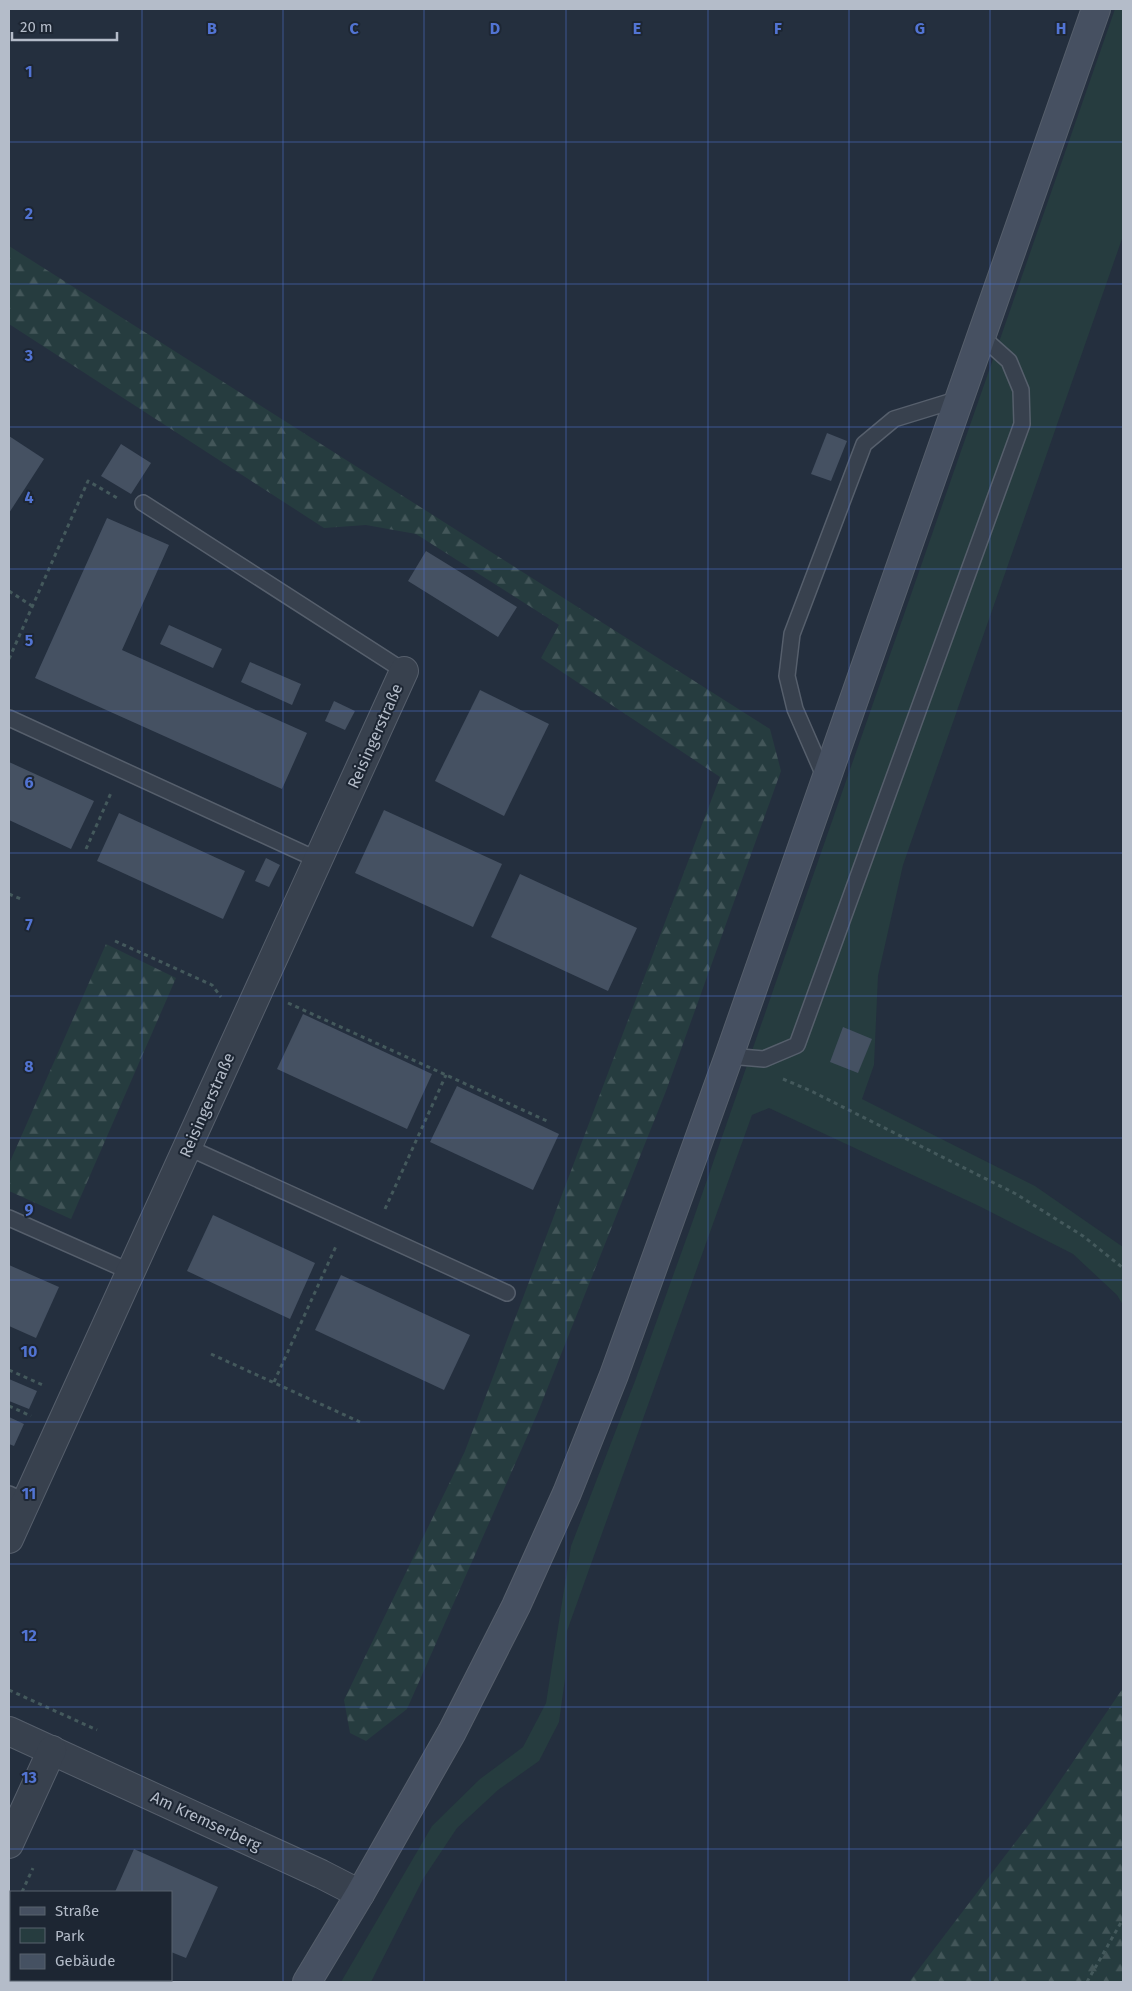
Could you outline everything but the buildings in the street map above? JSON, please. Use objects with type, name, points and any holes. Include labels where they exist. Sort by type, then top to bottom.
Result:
[{"type":"main road","points":[[307,1982],[360,1894],[452,1732],[516,1606],[567,1493],[618,1366],[730,1056],[1096,9]]},
{"type":"street","name":"Reisingerstraße","points":[[9,1538],[17,1498],[73,1398],[404,671]]},
{"type":"street","name":"Am Kremserberg","points":[[9,1731],[322,1874],[360,1894]]},
{"type":"street","points":[[12,1830],[52,1750]]},
{"type":"lane","points":[[730,1056],[764,1059],[797,1045],[1022,424],[1022,390],[1009,361],[981,336]]},
{"type":"lane","points":[[826,781],[795,709],[787,676],[792,634],[864,444],[894,419],[959,399]]},
{"type":"lane","points":[[143,503],[404,671]]},
{"type":"lane","points":[[9,718],[318,860]]},
{"type":"lane","points":[[187,1147],[508,1293]]},
{"type":"lane","points":[[9,1218],[131,1272]]},
{"type":"path","points":[[9,659],[88,481],[123,501],[143,503]]},
{"type":"path","points":[[9,591],[32,606]]},
{"type":"path","points":[[86,849],[121,769]]},
{"type":"path","points":[[9,894],[21,899]]},
{"type":"path","points":[[115,941],[212,985],[224,1001]]},
{"type":"path","points":[[259,990],[546,1121]]},
{"type":"path","points":[[374,1232],[446,1075]]},
{"type":"path","points":[[775,1075],[811,1090],[1016,1194],[1083,1236],[1123,1268]]},
{"type":"path","points":[[274,1382],[348,1220]]},
{"type":"path","points":[[211,1354],[360,1422]]},
{"type":"path","points":[[9,1370],[73,1398]]},
{"type":"path","points":[[9,1690],[97,1730]]},
{"type":"path","points":[[1087,1982],[1123,1919]]},
{"type":"green space","points":[[1115,9],[1123,9],[1123,236],[903,865],[878,976],[874,1065],[862,1099],[1035,1186],[1123,1247],[1123,1305],[1117,1295],[1073,1254],[979,1206],[769,1108],[752,1115],[567,1631],[565,1679],[559,1722],[539,1761],[498,1790],[457,1828],[423,1879],[371,1982],[341,1982],[432,1826],[480,1779],[523,1747],[546,1703],[571,1546],[635,1381],[692,1223]]},
{"type":"green space","points":[[9,246],[770,729],[781,771],[666,1091],[538,1412],[407,1709],[366,1741],[350,1733],[344,1700],[465,1451],[720,777],[541,658],[559,625],[416,534],[366,525],[324,528],[9,324]]},
{"type":"green space","points":[[106,944],[176,978],[71,1219],[9,1191],[9,1164]]},
{"type":"green space","points":[[1123,1688],[1123,1982],[909,1982],[1043,1806]]}]
